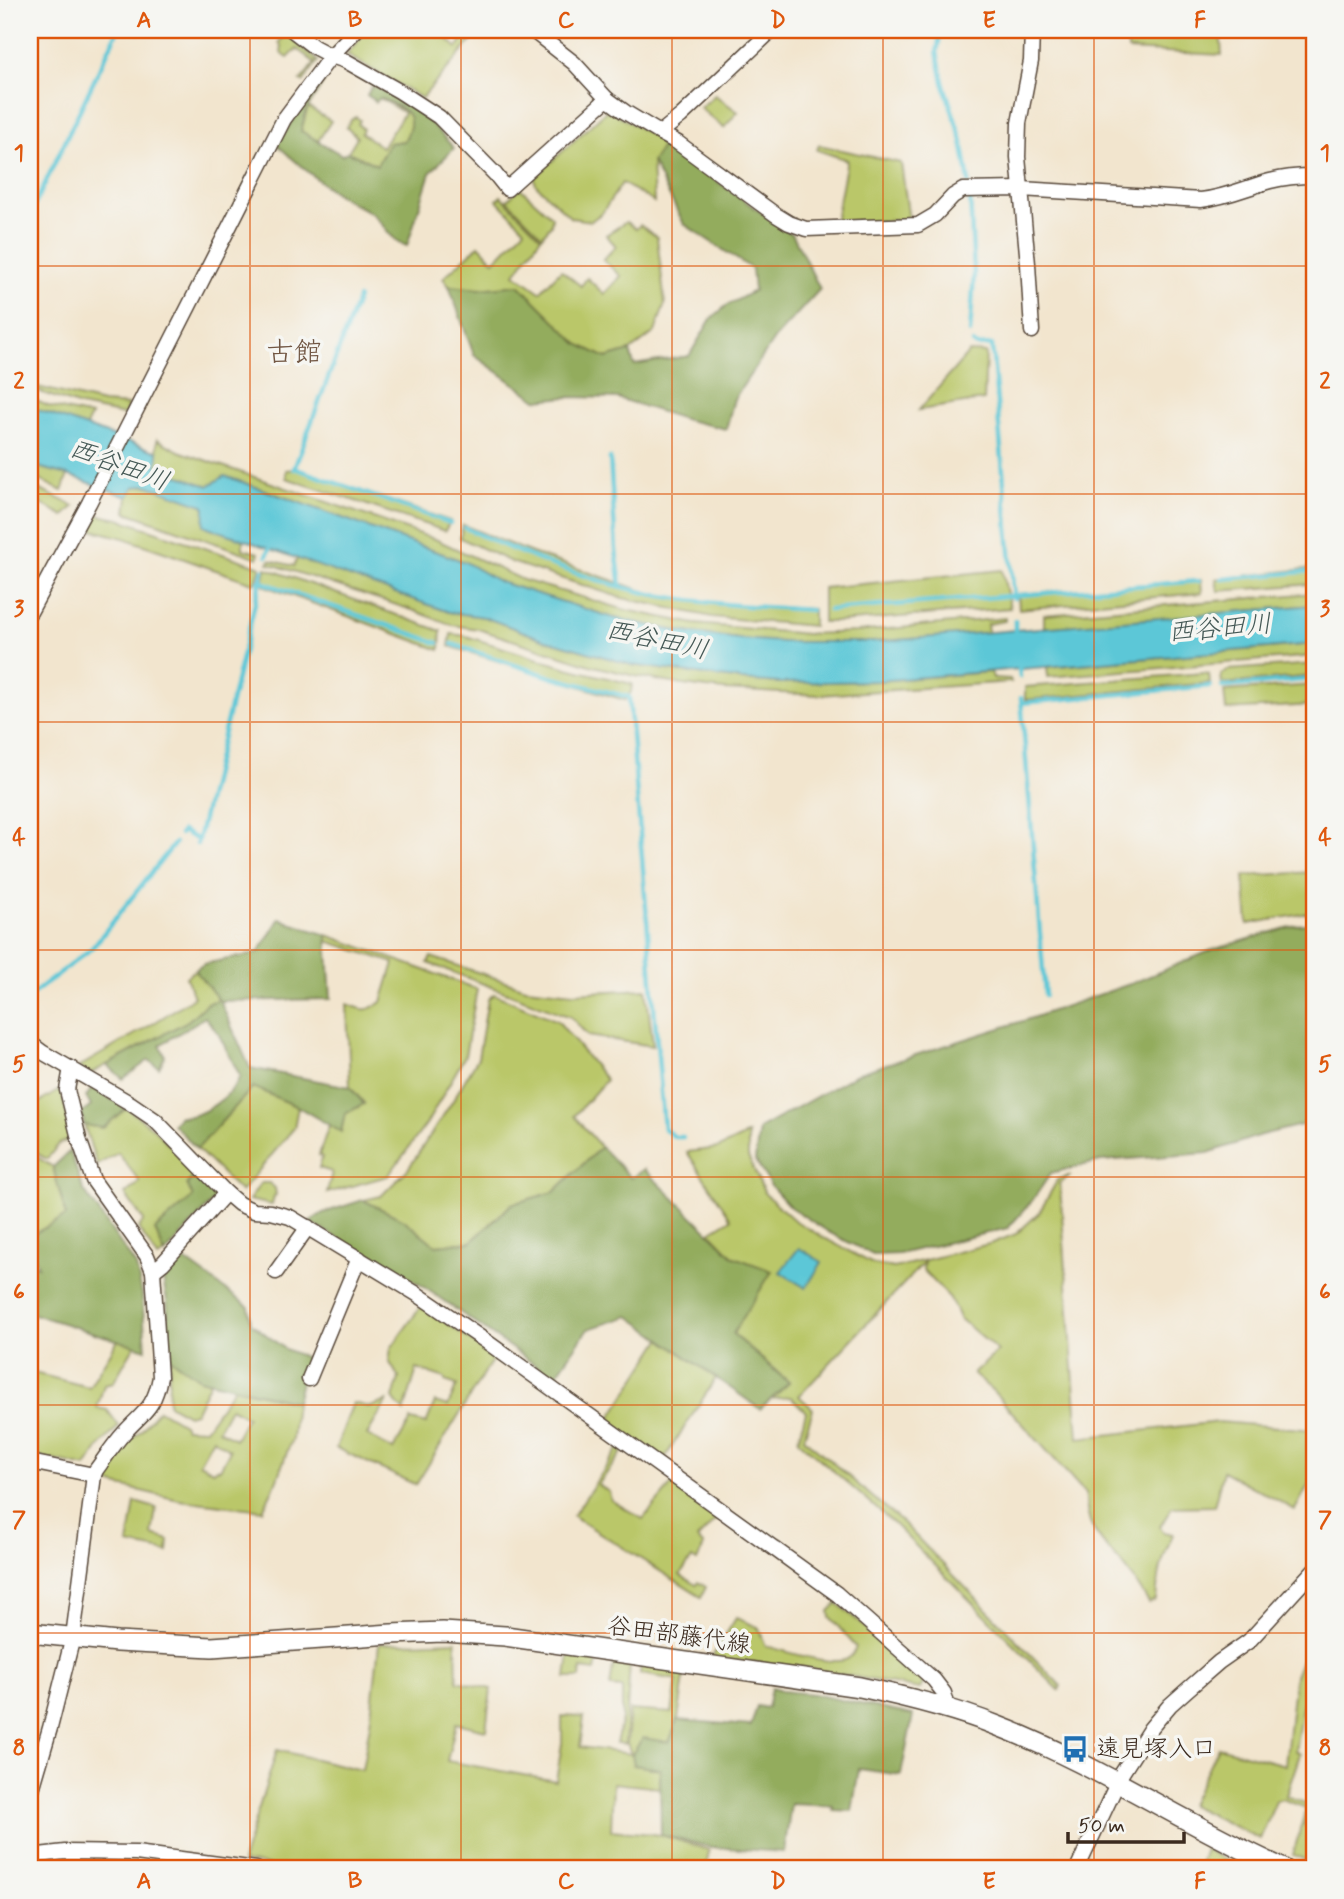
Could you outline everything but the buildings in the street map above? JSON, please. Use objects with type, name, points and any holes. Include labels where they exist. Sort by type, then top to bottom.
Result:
[{"type":"main road","name":"谷田部藤代線","points":[[30,1633],[142,1644],[212,1647],[443,1632],[505,1636],[819,1680],[914,1699],[999,1726],[1118,1783],[1284,1869]]},
{"type":"street","points":[[292,30],[314,47],[331,57],[346,61],[439,117],[507,189],[607,99]]},
{"type":"street","points":[[30,612],[89,503],[284,120],[331,57],[356,30]]},
{"type":"street","points":[[531,30],[574,63],[607,99],[678,143],[776,215],[806,229],[918,225],[934,215],[962,190],[1021,189],[1201,200],[1222,197],[1270,181],[1314,176]]},
{"type":"street","points":[[660,132],[690,108],[772,30]]},
{"type":"street","points":[[1031,30],[1031,61],[1019,123],[1018,156],[1032,331]]},
{"type":"street","points":[[30,1043],[155,1120],[239,1204],[254,1211],[290,1217],[417,1294],[836,1594],[934,1680],[944,1693],[948,1709]]},
{"type":"street","points":[[30,1797],[72,1637],[94,1475],[121,1436],[149,1408],[157,1392],[160,1377],[153,1271],[147,1256],[93,1180],[88,1168],[68,1090],[71,1068]]},
{"type":"street","points":[[153,1271],[226,1193]]},
{"type":"street","points":[[276,1272],[308,1227]]},
{"type":"street","points":[[309,1379],[359,1258]]},
{"type":"street","points":[[30,1462],[94,1475]]},
{"type":"street","points":[[1077,1869],[1118,1783],[1150,1729],[1170,1705],[1219,1662],[1249,1641],[1314,1570]]},
{"type":"street","points":[[30,1856],[65,1852],[136,1853],[256,1869]]},
{"type":"green space","points":[[366,30],[438,30],[457,48],[466,34],[463,30],[481,30],[422,98],[347,55]]},
{"type":"green space","points":[[1127,30],[1220,30],[1222,55],[1128,50]]},
{"type":"green space","points":[[287,34],[318,61],[303,82],[300,81],[315,63],[297,49],[288,58],[281,53],[279,42]]},
{"type":"green space","points":[[326,73],[328,75],[306,111],[301,131],[342,155],[348,152],[377,165],[389,143],[404,141],[409,132],[410,118],[396,105],[380,98],[376,102],[367,95],[374,86],[420,111],[454,148],[430,173],[407,246],[396,240],[371,213],[325,185],[277,145]]},
{"type":"green space","points":[[715,95],[738,112],[724,128],[700,108]]},
{"type":"green space","points":[[380,98],[409,113],[411,124],[404,141],[389,143],[377,165],[348,152],[357,137],[346,127],[356,117],[363,129],[361,133],[382,147],[404,113]]},
{"type":"green space","points":[[308,107],[331,121],[318,141],[301,131]]},
{"type":"green space","points":[[608,109],[662,142],[652,162],[654,202],[622,183],[602,213],[591,221],[571,218],[536,185],[534,178]]},
{"type":"green space","points":[[662,142],[793,235],[820,289],[775,338],[734,399],[726,429],[617,398],[567,397],[537,400],[474,355],[449,286],[479,289],[519,285],[578,344],[606,358],[630,351],[634,365],[689,356],[711,319],[726,306],[754,291],[752,269],[684,224],[652,162]]},
{"type":"green space","points":[[819,145],[901,163],[909,220],[835,223],[847,160],[817,150]]},
{"type":"green space","points":[[520,188],[552,217],[551,225],[542,236],[507,200]]},
{"type":"green space","points":[[501,196],[541,237],[515,274],[540,292],[561,270],[581,286],[587,278],[604,294],[621,276],[603,260],[616,246],[606,235],[626,222],[636,229],[640,225],[657,237],[665,304],[655,332],[630,351],[606,358],[578,344],[519,285],[479,289],[449,286],[443,278],[479,245],[494,261],[525,229],[497,200]]},
{"type":"green space","points":[[969,352],[986,353],[984,400],[919,410]]},
{"type":"green space","points":[[30,385],[103,403],[128,405],[124,415],[80,406],[34,390]]},
{"type":"green space","points":[[30,398],[48,406],[91,416],[85,428],[30,407]]},
{"type":"green space","points":[[157,439],[179,451],[437,540],[523,580],[626,610],[695,624],[807,634],[1005,618],[1005,621],[987,624],[988,633],[873,642],[782,642],[677,631],[614,618],[500,582],[465,562],[225,476],[208,486],[157,468]]},
{"type":"green space","points":[[30,465],[68,475],[62,491],[30,475]]},
{"type":"green space","points":[[298,469],[450,521],[445,531],[286,478],[286,470]]},
{"type":"green space","points":[[30,485],[74,506],[64,516],[30,498]]},
{"type":"green space","points":[[146,485],[203,505],[208,527],[243,539],[243,549],[259,553],[258,558],[126,512],[128,497],[134,487]]},
{"type":"green space","points":[[92,514],[119,519],[261,567],[257,579],[253,583],[124,538],[85,528]]},
{"type":"green space","points":[[463,525],[532,553],[652,594],[713,604],[813,609],[813,626],[712,617],[622,598],[511,562],[460,538]]},
{"type":"green space","points":[[297,558],[449,612],[484,617],[543,639],[632,665],[779,683],[878,681],[991,672],[993,678],[1010,679],[1011,682],[819,695],[683,685],[590,665],[478,629],[452,625],[268,563],[270,560],[294,566]]},
{"type":"green space","points":[[266,568],[441,631],[440,650],[263,585]]},
{"type":"green space","points":[[1314,568],[1314,584],[1218,591],[1216,579]]},
{"type":"green space","points":[[1002,570],[1010,608],[823,622],[823,588]]},
{"type":"green space","points":[[1201,580],[1202,593],[1019,609],[1018,594]]},
{"type":"green space","points":[[1314,593],[1314,605],[1044,628],[1044,615]]},
{"type":"green space","points":[[451,634],[632,684],[631,692],[625,700],[449,646]]},
{"type":"green space","points":[[1314,644],[1314,656],[1048,677],[1047,667]]},
{"type":"green space","points":[[1314,664],[1314,676],[1222,684],[1221,674],[1228,670]]},
{"type":"green space","points":[[1209,674],[1210,683],[1025,700],[1025,687]]},
{"type":"green space","points":[[1314,685],[1314,705],[1226,710],[1224,691]]},
{"type":"green space","points":[[1314,872],[1314,912],[1248,924],[1244,876]]},
{"type":"green space","points":[[280,918],[327,935],[331,999],[220,1001],[250,1068],[350,1087],[364,1104],[345,1114],[341,1132],[298,1107],[253,1087],[197,1149],[173,1124],[180,1116],[197,1114],[215,1105],[230,1091],[240,1076],[218,1033],[205,1017],[160,1045],[165,1056],[159,1068],[149,1060],[123,1079],[107,1065],[188,1021],[208,1003],[219,1000],[195,970],[204,964],[258,953]]},
{"type":"green space","points":[[1314,923],[1314,1122],[1261,1135],[1208,1153],[1101,1161],[1051,1173],[1032,1201],[1008,1228],[899,1254],[873,1255],[830,1233],[790,1207],[771,1186],[755,1160],[759,1129],[859,1073],[1133,983],[1212,950],[1296,925]]},
{"type":"green space","points":[[327,935],[477,989],[465,1056],[427,1123],[388,1176],[327,1193],[332,1172],[319,1168],[322,1157],[319,1155],[329,1125],[341,1131],[345,1114],[364,1103],[350,1087],[347,1004],[364,1009],[382,1002],[394,963],[327,941]]},
{"type":"green space","points":[[431,957],[526,988],[573,993],[646,989],[653,1046],[588,1036],[571,1017],[428,963]]},
{"type":"green space","points":[[195,970],[219,1000],[207,1003],[188,1021],[90,1074],[79,1067],[194,997],[186,977]]},
{"type":"green space","points":[[494,994],[558,1021],[606,1080],[574,1116],[601,1147],[554,1192],[512,1204],[471,1242],[435,1245],[404,1220],[363,1200],[381,1196],[408,1169],[452,1102],[478,1058],[488,999]]},
{"type":"green space","points":[[253,1087],[298,1107],[294,1128],[241,1192],[197,1149]]},
{"type":"green space","points":[[92,1088],[126,1108],[103,1128],[84,1125],[82,1113],[91,1106],[86,1097]]},
{"type":"green space","points":[[61,1091],[73,1138],[59,1144],[47,1159],[30,1150],[30,1108]]},
{"type":"green space","points":[[126,1108],[152,1127],[197,1173],[187,1184],[193,1197],[155,1230],[165,1254],[158,1258],[138,1228],[144,1221],[125,1194],[140,1182],[118,1153],[97,1165],[84,1125],[103,1128]]},
{"type":"green space","points":[[748,1134],[748,1157],[765,1194],[794,1220],[824,1238],[873,1264],[894,1268],[993,1243],[1016,1234],[1039,1213],[1058,1179],[1071,1175],[1060,1183],[1060,1186],[1078,1438],[1219,1422],[1314,1430],[1314,1479],[1312,1478],[1295,1510],[1223,1471],[1214,1506],[1172,1507],[1160,1527],[1164,1532],[1173,1534],[1161,1567],[1156,1600],[1149,1603],[1127,1570],[1098,1536],[1089,1518],[1086,1494],[993,1391],[973,1374],[998,1351],[959,1318],[950,1298],[923,1270],[924,1262],[799,1396],[813,1409],[804,1438],[905,1525],[1061,1686],[1059,1690],[892,1522],[798,1440],[806,1412],[791,1397],[771,1399],[789,1382],[733,1334],[771,1271],[734,1257],[710,1232],[731,1219],[687,1152],[719,1148]]},
{"type":"green space","points":[[601,1147],[631,1178],[644,1169],[734,1257],[772,1271],[733,1334],[789,1383],[760,1409],[629,1316],[588,1329],[554,1378],[421,1285],[309,1222],[323,1213],[363,1200],[404,1220],[435,1245],[471,1242],[512,1204],[554,1192]]},
{"type":"green space","points":[[70,1151],[83,1189],[136,1266],[142,1294],[146,1349],[30,1313],[30,1264],[38,1266],[30,1246],[30,1236],[66,1216],[53,1167]]},
{"type":"green space","points":[[30,1153],[53,1167],[66,1216],[30,1236]]},
{"type":"green space","points":[[197,1173],[218,1195],[165,1254],[155,1230],[193,1197],[187,1184]]},
{"type":"green space","points":[[261,1183],[269,1183],[275,1188],[276,1195],[272,1205],[249,1200]]},
{"type":"green space","points":[[179,1256],[249,1307],[251,1323],[285,1349],[307,1358],[296,1402],[200,1379],[170,1358],[167,1301],[162,1273]]},
{"type":"green space","points":[[422,1305],[494,1357],[416,1485],[336,1448],[353,1403],[370,1407],[387,1401],[367,1435],[393,1450],[411,1420],[426,1424],[435,1402],[448,1406],[457,1385],[417,1369],[404,1411],[393,1398],[399,1378],[389,1361],[391,1348]]},
{"type":"green space","points":[[661,1339],[716,1378],[664,1459],[611,1425],[609,1420]]},
{"type":"green space","points":[[118,1340],[135,1345],[113,1383],[104,1385],[97,1408],[107,1410],[119,1426],[99,1447],[86,1467],[30,1455],[30,1372],[89,1387]]},
{"type":"green space","points":[[170,1358],[200,1379],[210,1382],[195,1413],[188,1415],[168,1404]]},
{"type":"green space","points":[[234,1388],[296,1402],[292,1439],[263,1510],[179,1500],[107,1483],[105,1474],[110,1459],[141,1431],[159,1410],[183,1424],[185,1428],[205,1429]],"holes":[[[230,1408],[247,1417],[235,1439],[218,1430]],[[213,1438],[230,1450],[220,1469],[214,1471],[199,1463]]]},
{"type":"green space","points":[[619,1448],[624,1450],[598,1485],[609,1492],[611,1500],[643,1519],[673,1483],[720,1516],[697,1539],[704,1546],[697,1561],[692,1558],[680,1575],[696,1585],[698,1582],[706,1587],[701,1597],[573,1516]]},
{"type":"green space","points":[[135,1502],[156,1508],[152,1535],[169,1540],[168,1552],[128,1544]]},
{"type":"green space","points":[[837,1603],[919,1674],[924,1682],[920,1689],[802,1667],[711,1659],[736,1618],[758,1627],[766,1646],[817,1659],[847,1659],[856,1647],[830,1617],[829,1611]]},
{"type":"green space","points":[[1314,1628],[1314,1669],[1302,1708],[1295,1751],[1300,1754],[1286,1796],[1311,1805],[1304,1826],[1314,1830],[1314,1854],[1312,1860],[1308,1861],[1293,1855],[1306,1808],[1282,1799],[1276,1801],[1260,1839],[1190,1805],[1218,1747],[1285,1765],[1295,1676]]},
{"type":"green space","points":[[456,1641],[457,1681],[491,1689],[486,1730],[456,1723],[447,1761],[556,1781],[562,1744],[562,1716],[584,1717],[580,1747],[631,1754],[627,1743],[630,1710],[672,1713],[677,1680],[640,1674],[641,1662],[685,1670],[678,1720],[670,1742],[634,1765],[660,1769],[660,1788],[613,1783],[611,1830],[661,1835],[709,1850],[706,1869],[294,1869],[242,1862],[277,1750],[362,1770],[379,1644]]},
{"type":"green space","points":[[569,1654],[598,1657],[595,1671],[581,1669],[580,1678],[566,1678]]},
{"type":"green space","points":[[614,1660],[630,1662],[625,1744],[616,1743],[622,1719],[622,1688],[610,1687]]},
{"type":"green space","points":[[771,1688],[913,1715],[901,1775],[859,1769],[852,1811],[833,1810],[833,1806],[791,1804],[784,1852],[711,1847],[661,1835],[660,1769],[634,1765],[632,1754],[643,1738],[669,1742],[678,1720],[751,1726],[757,1706],[767,1708]]},
{"type":"green space","points":[[1205,1849],[1241,1869],[1198,1869]]},
{"type":"water","name":"西谷田川","points":[[30,407],[158,452],[157,468],[208,486],[225,476],[465,562],[500,582],[614,618],[677,631],[782,642],[873,642],[1314,605],[1314,644],[878,681],[779,683],[632,665],[543,639],[484,617],[449,612],[208,527],[204,525],[203,505],[146,485],[134,487],[128,497],[68,475],[30,465]]},
{"type":"water","points":[[799,1248],[822,1262],[806,1288],[780,1272]]},
{"type":"waterway","points":[[30,215],[118,30]]},
{"type":"waterway","points":[[941,30],[937,52],[943,82],[962,141],[969,182]]},
{"type":"waterway","points":[[970,196],[974,275],[970,333]]},
{"type":"waterway","points":[[294,469],[358,298]]},
{"type":"waterway","points":[[973,343],[977,346],[992,345],[1014,598]]},
{"type":"waterway","points":[[610,458],[621,586]]},
{"type":"waterway","points":[[294,468],[450,523]]},
{"type":"waterway","points":[[465,528],[556,566],[651,594],[711,603],[811,610]]},
{"type":"waterway","points":[[267,556],[270,547]]},
{"type":"waterway","points":[[197,844],[263,570]]},
{"type":"waterway","points":[[1222,579],[1314,571]]},
{"type":"waterway","points":[[259,581],[438,643]]},
{"type":"waterway","points":[[829,610],[1199,581]]},
{"type":"waterway","points":[[1015,620],[1015,633]]},
{"type":"waterway","points":[[452,644],[551,677],[629,697],[664,1129],[675,1137],[683,1137]]},
{"type":"waterway","points":[[1019,666],[1020,677]]},
{"type":"waterway","points":[[1222,687],[1314,679]]},
{"type":"waterway","points":[[1021,703],[1210,686]]},
{"type":"waterway","points":[[1021,698],[1045,995]]},
{"type":"waterway","points":[[180,834],[182,831],[198,840]]},
{"type":"waterway","points":[[30,996],[92,948],[175,843]]},
{"type":"place","name":"遠見塚入口","points":[[1075,1749]]},
{"type":"district","name":"古館","points":[[294,353]]}]
